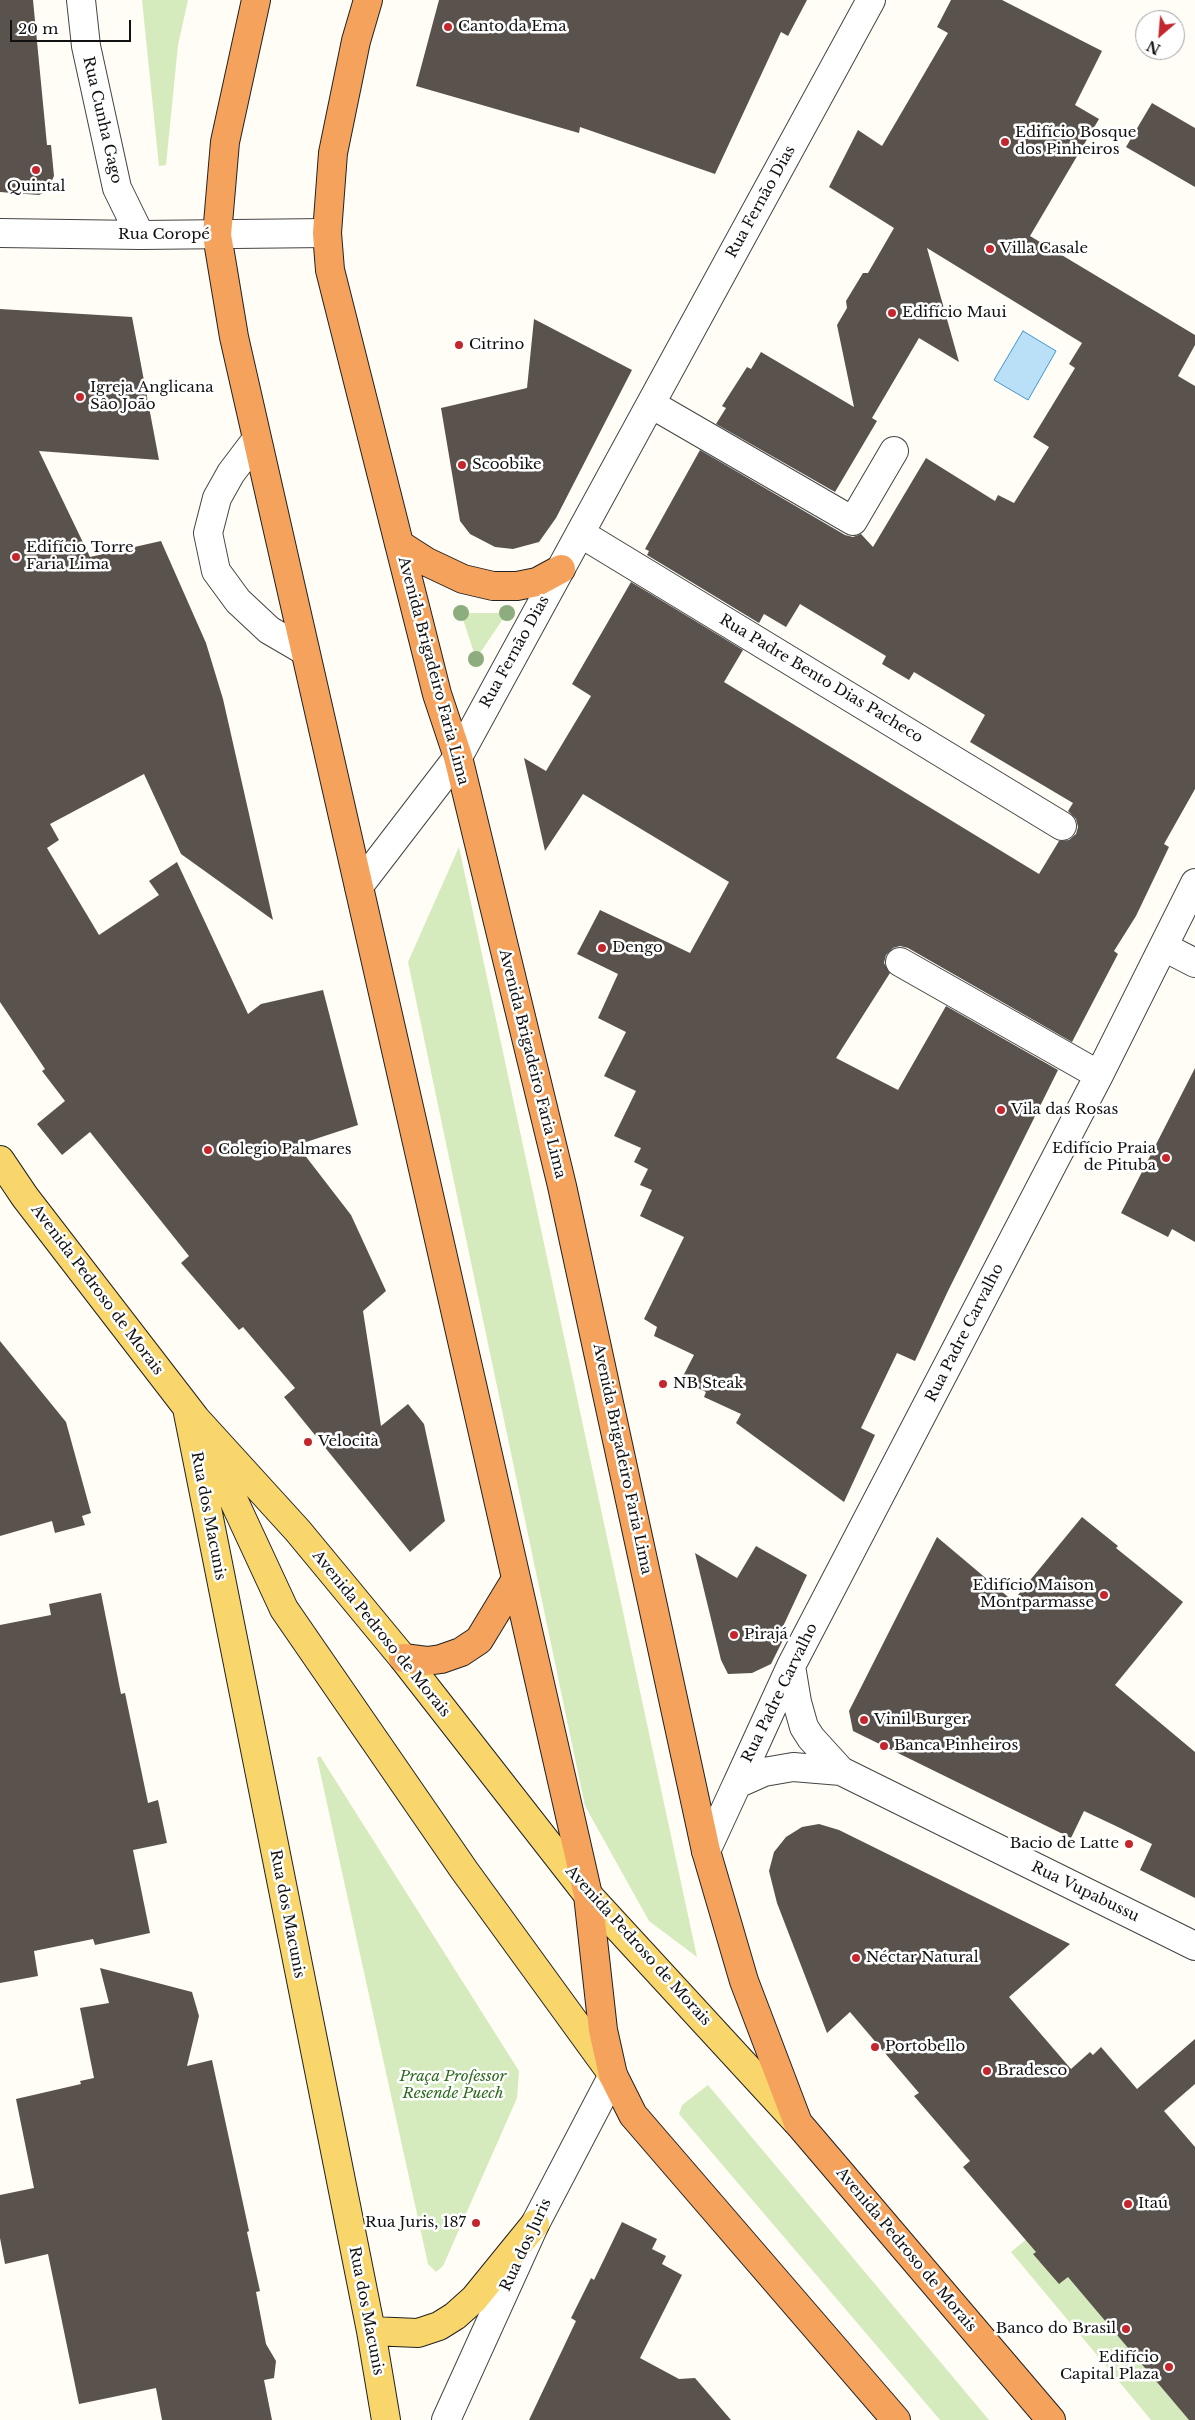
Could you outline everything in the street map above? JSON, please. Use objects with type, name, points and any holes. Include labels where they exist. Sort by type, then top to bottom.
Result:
[{"type":"highway","points":[[256,0],[225,142],[217,235],[234,337],[304,652],[588,1895],[602,2030],[613,2075]]},
{"type":"highway","name":"Avenida Brigadeiro Faria Lima","points":[[368,0],[356,41],[333,153],[328,233],[330,270],[438,694],[458,758],[564,1196],[706,1851],[744,1980],[798,2123]]},
{"type":"highway","points":[[399,544],[427,562],[463,579],[493,586],[517,586],[537,582],[561,569]]},
{"type":"highway","points":[[403,1658],[427,1661],[441,1659],[461,1652],[479,1640],[516,1579]]},
{"type":"highway","name":"Avenida Pedroso de Morais","points":[[613,2075],[632,2115],[896,2420]]},
{"type":"highway","name":"Avenida Pedroso de Morais","points":[[798,2123],[1052,2420]]},
{"type":"main road","name":"Avenida Pedroso de Morais","points":[[0,1160],[25,1197],[191,1413],[298,1531],[403,1658],[588,1895],[798,2123]]},
{"type":"main road","name":"Avenida Pedroso de Morais","points":[[191,1413],[284,1609],[464,1870],[613,2075]]},
{"type":"main road","name":"Rua dos Macunis","points":[[191,1413],[371,2331],[386,2420]]},
{"type":"main road","points":[[371,2331],[418,2333],[439,2326],[455,2316],[474,2299],[534,2224]]},
{"type":"street","name":"Rua Cunha Gago","points":[[81,0],[86,46],[117,188],[140,235]]},
{"type":"street","name":"Rua Fernão Dias","points":[[358,886],[458,758],[871,0]]},
{"type":"street","name":"Rua Coropé","points":[[0,233],[140,235],[328,233]]},
{"type":"street","points":[[651,404],[853,521],[894,451]]},
{"type":"street","points":[[256,440],[231,473],[216,498],[208,533],[216,571],[238,601],[269,630],[304,652]]},
{"type":"street","name":"Rua Padre Bento Dias Pacheco","points":[[580,533],[1062,826]]},
{"type":"street","name":"Rua Padre Carvalho","points":[[737,1784],[791,1666],[1099,1074],[1195,883]]},
{"type":"street","points":[[1164,947],[1195,963]]},
{"type":"street","points":[[900,962],[1099,1074]]},
{"type":"street","name":"Rua Vupabussu","points":[[791,1666],[804,1727],[841,1771]]},
{"type":"street","name":"Rua Vupabussu","points":[[737,1784],[764,1772],[793,1767],[841,1771],[1195,1946]]},
{"type":"street","points":[[706,1851],[737,1784]]},
{"type":"street","name":"Rua dos Juris","points":[[446,2420],[534,2224],[613,2075]]},
{"type":"green space","points":[[142,0],[188,0],[178,45],[166,165],[159,166]]},
{"type":"green space","points":[[461,613],[507,613],[476,659]]},
{"type":"green space","points":[[459,847],[697,1957],[649,1921],[585,1806],[408,962]]},
{"type":"green space","name":"Praça Professor Resende Puech","points":[[320,1756],[519,2071],[517,2098],[443,2266],[436,2272],[428,2264],[317,1758]]},
{"type":"green space","points":[[708,2085],[989,2420],[940,2420],[679,2114],[682,2105]]},
{"type":"green space","points":[[1036,2231],[1046,2243],[1033,2254],[1072,2273],[1099,2313],[1189,2420],[1151,2420],[1011,2252]]},
{"type":"water","points":[[1023,331],[1056,351],[1028,400],[994,380]]},
{"type":"building","points":[[0,0],[33,0],[47,145],[51,145],[54,176],[47,191],[39,195],[0,192]]},
{"type":"building","points":[[439,0],[807,0],[788,36],[781,32],[715,174],[580,127],[579,133],[416,86]]},
{"type":"building","points":[[951,0],[1002,0],[1102,51],[1075,105],[1099,119],[1030,236],[1195,335],[1195,345],[1178,376],[1195,386],[1195,789],[1164,844],[1169,847],[1136,916],[1114,951],[1118,954],[1072,1042],[908,948],[900,946],[893,948],[886,955],[884,963],[890,973],[836,1058],[898,1090],[946,1006],[1058,1070],[915,1361],[897,1353],[861,1428],[875,1435],[844,1502],[736,1423],[741,1414],[704,1397],[706,1392],[681,1380],[694,1355],[654,1336],[657,1327],[644,1319],[684,1237],[640,1216],[652,1190],[640,1185],[648,1169],[634,1162],[641,1148],[614,1136],[636,1091],[604,1076],[626,1032],[598,1018],[618,974],[577,954],[600,910],[690,953],[729,882],[583,794],[545,851],[524,758],[546,771],[591,696],[572,684],[631,582],[743,650],[724,682],[1039,874],[1059,841],[1069,840],[1076,834],[1078,827],[1076,819],[1068,811],[1073,803],[970,742],[985,715],[914,672],[909,680],[882,664],[886,656],[800,604],[786,627],[764,614],[759,623],[647,555],[649,551],[645,549],[700,450],[845,535],[853,537],[861,534],[873,547],[926,458],[995,501],[998,495],[1014,503],[1049,447],[1033,437],[1075,368],[1069,364],[1082,343],[927,248],[959,362],[919,338],[872,418],[877,421],[835,492],[716,424],[726,408],[722,406],[747,367],[751,369],[761,352],[854,407],[837,325],[847,308],[846,301],[863,273],[868,273],[894,228],[829,187],[858,130],[882,146],[948,33],[937,27]]},
{"type":"building","points":[[1152,103],[1195,128],[1195,187],[1126,147]]},
{"type":"building","points":[[0,309],[132,317],[159,460],[39,451],[90,557],[161,541],[206,643],[223,699],[273,920],[181,854],[144,774],[50,824],[59,840],[47,848],[99,935],[159,895],[149,881],[177,862],[248,1014],[261,1004],[323,990],[358,1125],[297,1145],[351,1215],[386,1291],[363,1311],[381,1426],[408,1404],[424,1424],[445,1521],[410,1552],[284,1397],[295,1388],[243,1327],[239,1330],[181,1263],[189,1256],[90,1132],[62,1155],[37,1124],[65,1101],[42,1071],[45,1069],[0,1002]]},
{"type":"building","points":[[534,319],[632,370],[556,518],[539,542],[513,549],[495,547],[470,534],[460,521],[441,408],[527,388]]},
{"type":"building","name":"Edifício Praia de Pituba","points":[[1195,1068],[1195,1242],[1172,1229],[1168,1237],[1121,1213]]},
{"type":"building","points":[[0,1341],[66,1422],[91,1513],[82,1516],[85,1525],[55,1533],[52,1521],[0,1536]]},
{"type":"building","points":[[1082,1517],[1118,1546],[1116,1548],[1183,1602],[1115,1685],[1195,1752],[1195,1898],[1140,1870],[1152,1844],[1118,1827],[1084,1811],[1071,1838],[853,1731],[849,1711],[937,1537],[1013,1601]]},
{"type":"building","points":[[756,1546],[807,1575],[779,1635],[784,1638],[771,1664],[752,1673],[728,1674],[721,1660],[695,1553],[737,1578]]},
{"type":"building","points":[[101,1593],[121,1694],[125,1693],[148,1803],[158,1800],[167,1843],[133,1850],[150,1933],[95,1945],[93,1939],[34,1951],[38,1976],[0,1983],[0,1625],[51,1615],[49,1604]]},
{"type":"building","points":[[819,1824],[839,1830],[1070,1944],[1009,1997],[1071,2069],[1090,2052],[1093,2055],[1101,2047],[1137,2089],[1195,2039],[1195,2084],[1164,2111],[1195,2147],[1195,2420],[1189,2420],[1068,2277],[1059,2284],[1033,2254],[1036,2252],[963,2167],[970,2161],[914,2096],[919,2093],[850,2012],[827,2033],[777,1903],[769,1871],[774,1852],[786,1837],[802,1827]]},
{"type":"building","points":[[100,1968],[192,1992],[199,2016],[187,2066],[212,2060],[249,2231],[247,2232],[260,2291],[256,2292],[266,2344],[276,2361],[274,2378],[264,2380],[272,2420],[162,2420],[156,2388],[79,2404],[48,2254],[5,2264],[0,2238],[0,2195],[34,2188],[16,2099],[81,2084],[80,2081],[94,2078],[80,2008],[109,2003]]},
{"type":"building","points":[[622,2222],[657,2239],[652,2249],[666,2256],[662,2264],[682,2275],[640,2358],[679,2379],[695,2378],[731,2420],[529,2420],[576,2321],[571,2318],[591,2278],[594,2280]]},
{"type":"place","name":"Canto da Ema","points":[[448,27]]},
{"type":"place","name":"Edifício Bosque dos Pinheiros","points":[[1005,142]]},
{"type":"place","name":"Quintal","points":[[36,170]]},
{"type":"place","name":"Villa Casale","points":[[990,249]]},
{"type":"place","name":"Edifício Maui","points":[[892,313]]},
{"type":"place","name":"Citrino","points":[[459,345]]},
{"type":"place","name":"Igreja Anglicana Sâo João","points":[[80,397]]},
{"type":"place","name":"Scoobike","points":[[462,465]]},
{"type":"place","name":"Edifício Torre Faria Lima","points":[[16,557]]},
{"type":"place","name":"Dengo","points":[[602,948]]},
{"type":"place","name":"Vila das Rosas","points":[[1001,1110]]},
{"type":"place","name":"Colegio Palmares","points":[[208,1150]]},
{"type":"place","name":"Edifício Praia de Pituba","points":[[1166,1158]]},
{"type":"place","name":"NB Steak","points":[[663,1384]]},
{"type":"place","name":"Velocità","points":[[308,1442]]},
{"type":"place","name":"Edifício Maison Montparmasse","points":[[1104,1595]]},
{"type":"place","name":"Pirajá","points":[[734,1635]]},
{"type":"place","name":"Vinil Burger","points":[[864,1720]]},
{"type":"place","name":"Banca Pinheiros","points":[[884,1746]]},
{"type":"place","name":"Bacio de Latte","points":[[1129,1844]]},
{"type":"place","name":"Néctar Natural","points":[[856,1958]]},
{"type":"place","name":"Portobello","points":[[875,2047]]},
{"type":"place","name":"Bradesco","points":[[987,2071]]},
{"type":"place","name":"Itaú","points":[[1128,2204]]},
{"type":"place","name":"Rua Juris, 187","points":[[476,2223]]},
{"type":"place","name":"Banco do Brasil","points":[[1126,2329]]},
{"type":"place","name":"Edifício Capital Plaza","points":[[1169,2367]]}]
